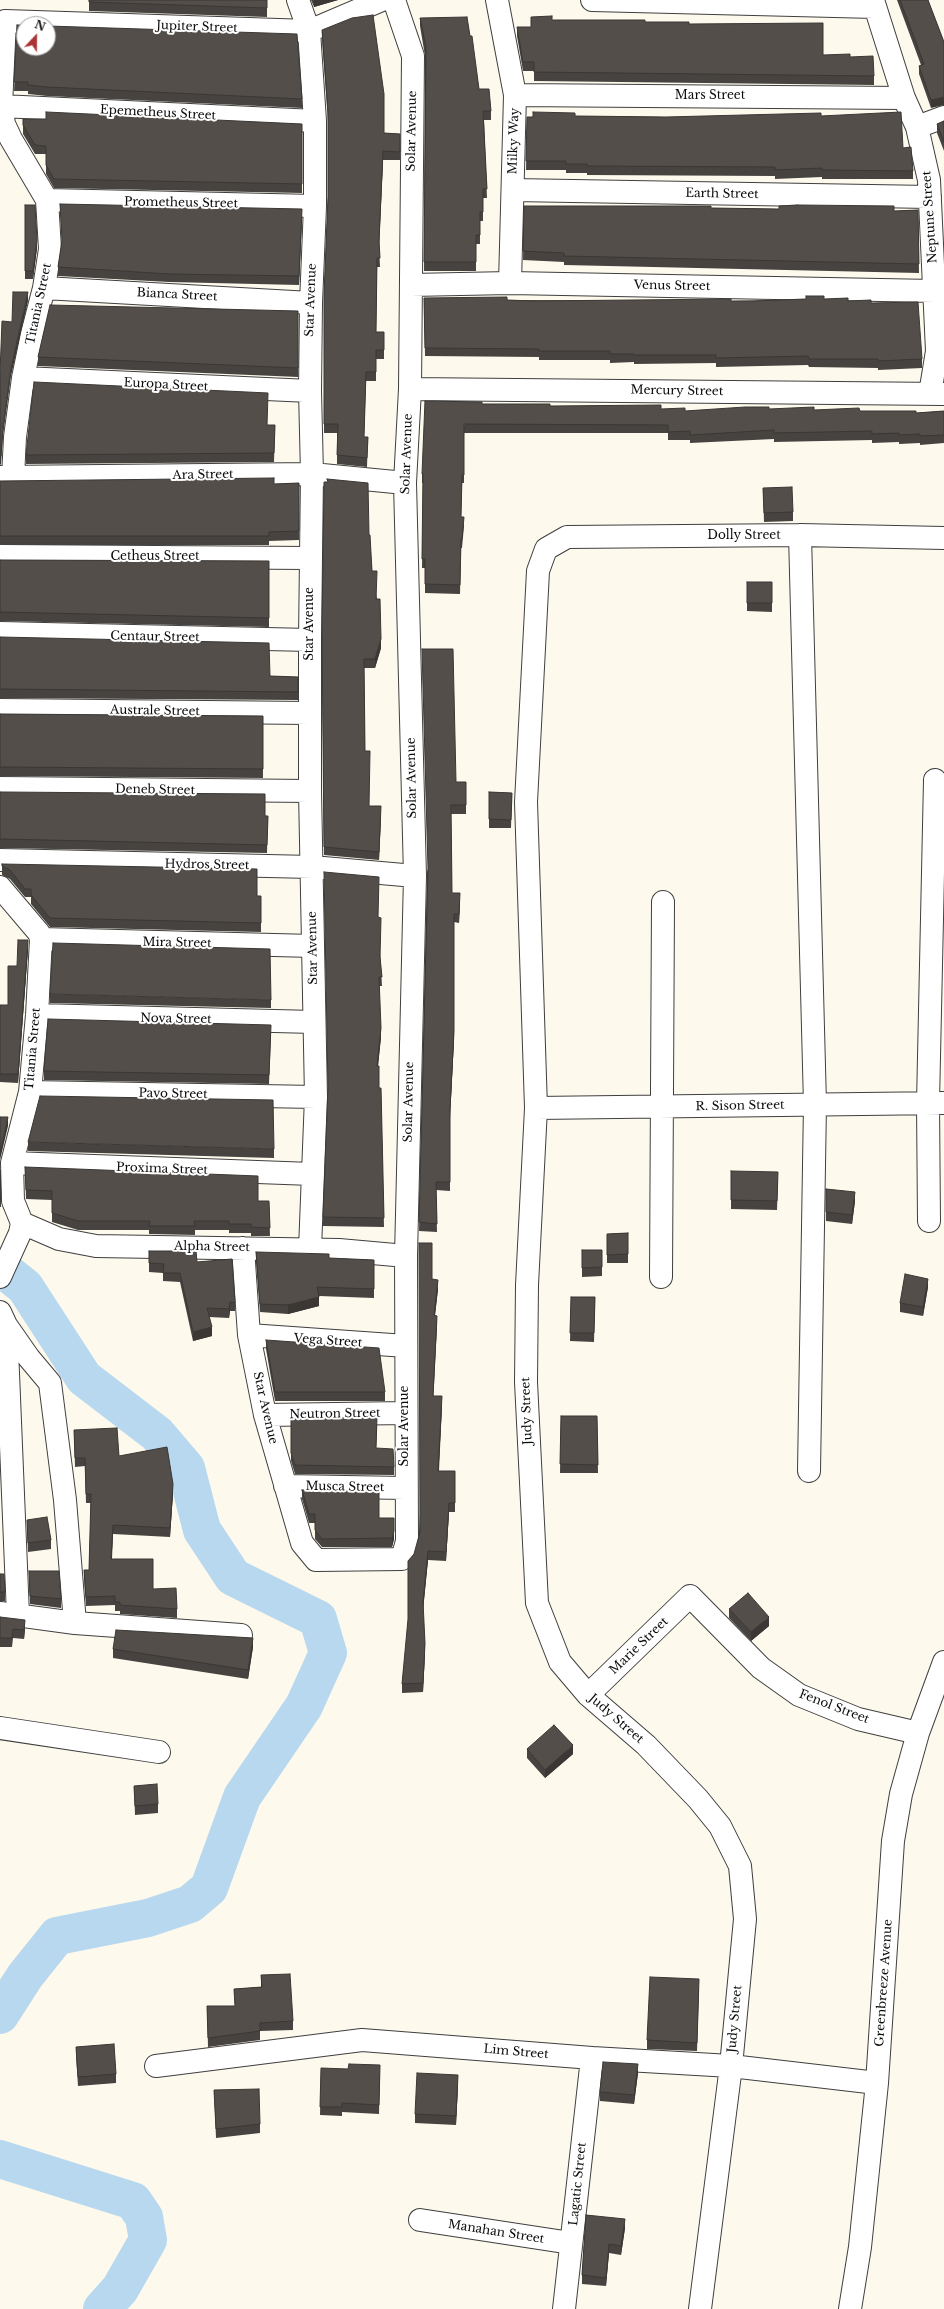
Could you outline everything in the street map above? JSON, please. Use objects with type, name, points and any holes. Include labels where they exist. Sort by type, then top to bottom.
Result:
[{"type":"street","name":"Star Avenue","points":[[298,0],[309,31],[315,121],[315,206],[311,302],[310,391],[312,474],[310,558],[310,791],[316,1097],[310,1249]]},
{"type":"street","name":"Jupiter Street","points":[[5,21],[309,31],[382,0]]},
{"type":"street","name":"Solar Avenue","points":[[394,0],[412,56],[410,389],[406,483],[414,876],[406,1256],[405,1488],[407,1541],[402,1559]]},
{"type":"street","name":"Milky Way","points":[[497,0],[515,95],[510,283]]},
{"type":"street","points":[[592,0],[874,4]]},
{"type":"street","name":"Neptune Street","points":[[874,4],[904,98],[917,127],[930,180],[937,351],[937,394]]},
{"type":"street","name":"Titania Street","points":[[5,21],[1,106],[4,124],[11,139],[47,200],[50,249],[44,288],[32,334],[23,378],[15,437],[7,477]]},
{"type":"street","name":"Mars Street","points":[[515,95],[904,98]]},
{"type":"street","name":"Epemetheus Street","points":[[1,106],[315,121]]},
{"type":"street","points":[[917,127],[944,117]]},
{"type":"street","name":"Earth Street","points":[[513,190],[930,197]]},
{"type":"street","name":"Prometheus Street","points":[[47,200],[315,206]]},
{"type":"street","name":"Venus Street","points":[[410,285],[510,283],[934,291]]},
{"type":"street","name":"Bianca Street","points":[[44,288],[311,302]]},
{"type":"street","name":"Europa Street","points":[[23,378],[310,391]]},
{"type":"street","name":"Mercury Street","points":[[410,389],[937,394]]},
{"type":"street","name":"Ara Street","points":[[7,477],[312,474],[406,483]]},
{"type":"street","points":[[800,535],[815,1104],[809,1471]]},
{"type":"street","name":"Dolly Street","points":[[546,549],[567,537],[800,535],[944,538]]},
{"type":"street","name":"Judy Street","points":[[546,549],[538,571],[526,802],[536,1108],[527,1285],[526,1382],[537,1603],[560,1662],[588,1695],[646,1746],[698,1799],[720,1826],[740,1866],[745,1920],[731,2066],[700,2309]]},
{"type":"street","name":"Cetheus Street","points":[[0,556],[310,558]]},
{"type":"street","name":"Centaur Street","points":[[0,633],[310,640]]},
{"type":"street","name":"Australe Street","points":[[0,710],[310,713]]},
{"type":"street","points":[[929,1221],[936,1103],[935,780]]},
{"type":"street","name":"Deneb Street","points":[[0,788],[310,791]]},
{"type":"street","name":"Hydros Street","points":[[0,860],[312,867],[414,876]]},
{"type":"street","points":[[0,887],[39,933],[41,939]]},
{"type":"street","points":[[661,1277],[663,902]]},
{"type":"street","name":"Titania Street","points":[[21,1228],[13,1201],[12,1163],[30,1092],[37,1016],[41,939]]},
{"type":"street","name":"Mira Street","points":[[41,939],[313,946]]},
{"type":"street","name":"Nova Street","points":[[37,1016],[314,1022]]},
{"type":"street","name":"Pavo Street","points":[[30,1092],[316,1097]]},
{"type":"street","name":"R. Sison Street","points":[[536,1108],[662,1108],[815,1104],[936,1103]]},
{"type":"street","name":"Proxima Street","points":[[12,1163],[312,1174]]},
{"type":"street","points":[[0,1277],[21,1228]]},
{"type":"street","name":"Alpha Street","points":[[21,1228],[59,1239],[96,1246],[310,1249],[406,1256]]},
{"type":"street","name":"Star Avenue","points":[[243,1248],[249,1335],[265,1415],[302,1543],[316,1560],[402,1559]]},
{"type":"street","points":[[3,1318],[9,1614],[75,1623],[241,1635]]},
{"type":"street","points":[[3,1318],[29,1358],[50,1383],[65,1500],[75,1623]]},
{"type":"street","name":"Vega Street","points":[[249,1335],[406,1346]]},
{"type":"street","name":"Neutron Street","points":[[265,1415],[405,1413]]},
{"type":"street","name":"Musca Street","points":[[285,1486],[405,1488]]},
{"type":"street","name":"Marie Street","points":[[588,1695],[690,1596]]},
{"type":"street","name":"Fenol Street","points":[[690,1596],[761,1668],[799,1695],[858,1719],[918,1733]]},
{"type":"street","name":"Greenbreeze Avenue","points":[[850,2309],[860,2246],[877,2083],[893,1841],[901,1794],[918,1733],[944,1662]]},
{"type":"street","points":[[0,1728],[159,1752]]},
{"type":"street","name":"Lim Street","points":[[156,2066],[362,2040],[592,2058],[731,2066],[877,2083]]},
{"type":"street","name":"Lagatic Street","points":[[564,2309],[592,2058]]},
{"type":"street","name":"Manahan Street","points":[[420,2220],[571,2243]]},
{"type":"building","points":[[89,0],[267,0],[267,8],[89,2]]},
{"type":"building","points":[[900,0],[928,0],[944,42],[944,97],[931,100],[919,66],[924,64]]},
{"type":"building","points":[[373,15],[384,94],[384,133],[400,134],[400,152],[383,151],[379,241],[380,258],[377,258],[376,332],[384,332],[384,350],[376,350],[376,372],[366,372],[364,437],[368,437],[367,458],[337,455],[338,424],[324,424],[324,295],[328,197],[328,112],[322,30],[352,18]]},
{"type":"building","points":[[552,16],[552,20],[645,20],[645,22],[689,22],[689,24],[823,23],[823,55],[850,54],[850,57],[873,56],[874,76],[534,72],[534,62],[523,62],[517,27],[531,27],[531,17]]},
{"type":"building","points":[[467,17],[470,36],[472,36],[479,89],[489,89],[491,111],[483,111],[487,189],[483,189],[483,212],[480,212],[480,235],[476,235],[476,262],[424,262],[426,47],[420,18]]},
{"type":"building","points":[[56,26],[297,34],[302,99],[47,87],[28,85],[28,82],[14,82],[16,44],[16,56],[56,56]]},
{"type":"building","points":[[46,112],[302,124],[302,184],[54,179],[46,165],[46,146],[35,145],[23,125],[23,119],[46,119]]},
{"type":"building","points":[[533,112],[575,113],[575,116],[666,117],[821,113],[821,116],[901,112],[903,148],[911,147],[913,171],[822,170],[822,168],[775,170],[775,167],[587,166],[587,164],[566,164],[566,161],[526,161],[527,117],[533,117]]},
{"type":"building","points":[[944,121],[944,142],[937,124]]},
{"type":"building","points":[[60,204],[302,209],[299,276],[169,274],[58,267],[62,240]]},
{"type":"building","points":[[25,205],[35,205],[37,240],[33,271],[25,271]]},
{"type":"building","points":[[524,206],[711,206],[711,208],[779,209],[779,206],[894,206],[894,211],[918,210],[919,264],[564,256],[564,253],[523,251]]},
{"type":"building","points":[[13,292],[28,292],[11,368],[0,456],[0,373],[2,321],[12,322]]},
{"type":"building","points":[[806,296],[824,296],[824,299],[848,298],[848,301],[871,300],[871,303],[918,302],[922,359],[878,361],[878,359],[809,359],[808,356],[716,358],[716,355],[610,354],[610,351],[425,348],[424,298],[507,297],[507,300],[534,301],[731,299],[731,301],[753,301],[806,299]]},
{"type":"building","points":[[50,305],[298,311],[298,368],[38,357]]},
{"type":"building","points":[[34,382],[268,393],[267,425],[275,425],[274,453],[26,455]]},
{"type":"building","points":[[425,401],[482,402],[482,404],[550,404],[550,406],[661,405],[661,409],[685,408],[685,411],[745,407],[769,407],[769,409],[814,407],[814,410],[859,408],[860,411],[916,411],[916,413],[944,411],[944,435],[920,436],[920,434],[899,435],[899,433],[872,434],[872,431],[774,433],[774,430],[690,435],[690,431],[668,432],[668,425],[464,424],[464,475],[462,475],[461,517],[464,517],[461,539],[460,585],[425,584],[425,559],[422,559],[422,474]]},
{"type":"building","points":[[274,478],[274,484],[299,483],[299,531],[269,532],[269,536],[0,536],[0,481]]},
{"type":"building","points":[[327,479],[368,483],[369,535],[372,571],[377,571],[376,599],[380,599],[381,639],[375,659],[364,659],[365,751],[370,751],[369,806],[381,806],[379,852],[324,847],[322,631],[324,482],[328,482]]},
{"type":"building","points":[[792,487],[793,512],[764,513],[763,488]]},
{"type":"building","points":[[0,560],[269,561],[269,618],[0,612]]},
{"type":"building","points":[[747,582],[772,582],[772,603],[747,603]]},
{"type":"building","points":[[0,637],[269,643],[270,676],[298,677],[298,692],[0,689]]},
{"type":"building","points":[[422,649],[453,649],[456,782],[466,782],[466,805],[451,805],[452,893],[460,893],[459,914],[454,914],[454,1031],[450,1109],[450,1182],[436,1182],[437,1224],[419,1222],[428,868]]},
{"type":"building","points":[[0,714],[263,716],[263,769],[0,767]]},
{"type":"building","points":[[0,792],[265,794],[265,816],[268,816],[267,845],[0,839]]},
{"type":"building","points":[[489,792],[512,793],[511,820],[489,819]]},
{"type":"building","points":[[2,864],[257,869],[257,896],[261,896],[261,923],[50,918],[31,895],[31,889],[25,889],[10,870],[2,866]]},
{"type":"building","points":[[324,872],[379,877],[378,917],[381,918],[380,957],[382,977],[379,977],[381,1028],[377,1066],[379,1066],[379,1088],[381,1088],[384,1218],[323,1217],[328,1088]]},
{"type":"building","points":[[18,940],[28,940],[18,1074],[0,1074],[0,1005],[8,1005],[8,966],[17,966]]},
{"type":"building","points":[[53,943],[270,949],[271,1000],[50,994]]},
{"type":"building","points":[[48,1019],[271,1025],[269,1075],[44,1071]]},
{"type":"building","points":[[40,1096],[273,1100],[274,1149],[28,1142]]},
{"type":"building","points":[[0,1117],[8,1117],[0,1152]]},
{"type":"building","points":[[25,1167],[258,1176],[258,1201],[269,1201],[270,1228],[251,1227],[251,1224],[229,1224],[229,1221],[194,1221],[195,1226],[149,1226],[150,1221],[78,1221],[52,1213],[52,1191],[26,1190]]},
{"type":"building","points":[[0,1170],[1,1199],[0,1199]]},
{"type":"building","points":[[731,1171],[778,1172],[777,1201],[731,1200]]},
{"type":"building","points":[[826,1189],[855,1192],[852,1215],[826,1212]]},
{"type":"building","points":[[628,1233],[628,1254],[607,1255],[607,1234]]},
{"type":"building","points":[[419,1243],[432,1243],[432,1279],[438,1280],[434,1315],[437,1316],[433,1396],[442,1396],[438,1471],[455,1471],[455,1503],[449,1503],[446,1552],[428,1551],[423,1602],[425,1643],[423,1683],[402,1684],[408,1619],[408,1561],[414,1554],[420,1532]]},
{"type":"building","points":[[582,1250],[602,1250],[602,1267],[582,1268]]},
{"type":"building","points":[[149,1251],[196,1251],[197,1262],[232,1259],[235,1303],[230,1302],[229,1309],[207,1308],[212,1327],[193,1332],[180,1273],[163,1273],[164,1264],[149,1263]]},
{"type":"building","points":[[256,1252],[329,1254],[329,1258],[374,1260],[374,1289],[317,1287],[319,1297],[288,1305],[260,1304]]},
{"type":"building","points":[[905,1274],[928,1279],[923,1307],[900,1303]]},
{"type":"building","points":[[571,1297],[595,1297],[594,1333],[570,1333]]},
{"type":"building","points":[[266,1340],[379,1348],[385,1392],[275,1392]]},
{"type":"building","points":[[561,1416],[597,1416],[598,1465],[560,1464]]},
{"type":"building","points":[[377,1417],[376,1448],[393,1449],[394,1467],[295,1465],[291,1453],[291,1418]]},
{"type":"building","points":[[117,1428],[119,1456],[167,1447],[173,1484],[170,1528],[113,1525],[111,1559],[153,1559],[153,1589],[176,1588],[177,1609],[120,1605],[120,1602],[115,1602],[115,1596],[86,1597],[84,1570],[89,1570],[91,1494],[86,1494],[85,1458],[75,1458],[74,1430]]},
{"type":"building","points":[[302,1490],[379,1491],[379,1518],[394,1518],[394,1531],[392,1538],[322,1539],[315,1530],[315,1514],[309,1514]]},
{"type":"building","points":[[47,1517],[51,1540],[28,1543],[27,1520]]},
{"type":"building","points":[[29,1571],[59,1571],[61,1599],[30,1596]]},
{"type":"building","points":[[0,1574],[4,1574],[5,1592],[0,1592]]},
{"type":"building","points":[[748,1593],[769,1617],[751,1632],[729,1609]]},
{"type":"building","points":[[0,1617],[25,1620],[24,1630],[13,1629],[12,1638],[0,1638]]},
{"type":"building","points":[[116,1630],[253,1638],[248,1670],[113,1649]]},
{"type":"building","points":[[554,1725],[573,1745],[545,1770],[527,1749]]},
{"type":"building","points":[[157,1784],[158,1804],[135,1806],[134,1786]]},
{"type":"building","points":[[290,1974],[293,2021],[260,2023],[260,2031],[208,2038],[207,2006],[235,2006],[234,1989],[262,1987],[261,1975]]},
{"type":"building","points":[[650,1977],[699,1979],[697,2043],[647,2040]]},
{"type":"building","points":[[114,2044],[116,2074],[78,2077],[76,2047]]},
{"type":"building","points":[[603,2062],[638,2064],[634,2095],[600,2092]]},
{"type":"building","points":[[349,2064],[380,2065],[379,2105],[342,2103],[342,2107],[320,2107],[321,2068],[348,2069]]},
{"type":"building","points":[[417,2073],[458,2075],[456,2116],[415,2114]]},
{"type":"building","points":[[259,2089],[260,2124],[216,2129],[214,2090]]},
{"type":"building","points":[[586,2215],[625,2219],[621,2246],[609,2244],[606,2278],[582,2275]]},
{"type":"waterway","points":[[0,1267],[25,1287],[84,1378],[157,1434],[186,1468],[202,1530],[233,1577],[318,1619],[328,1653],[304,1706],[242,1797],[209,1888],[190,1904],[148,1918],[57,1936],[25,1976],[0,2015]]},
{"type":"waterway","points":[[0,2159],[133,2201],[144,2217],[148,2240],[120,2289],[102,2309]]}]
